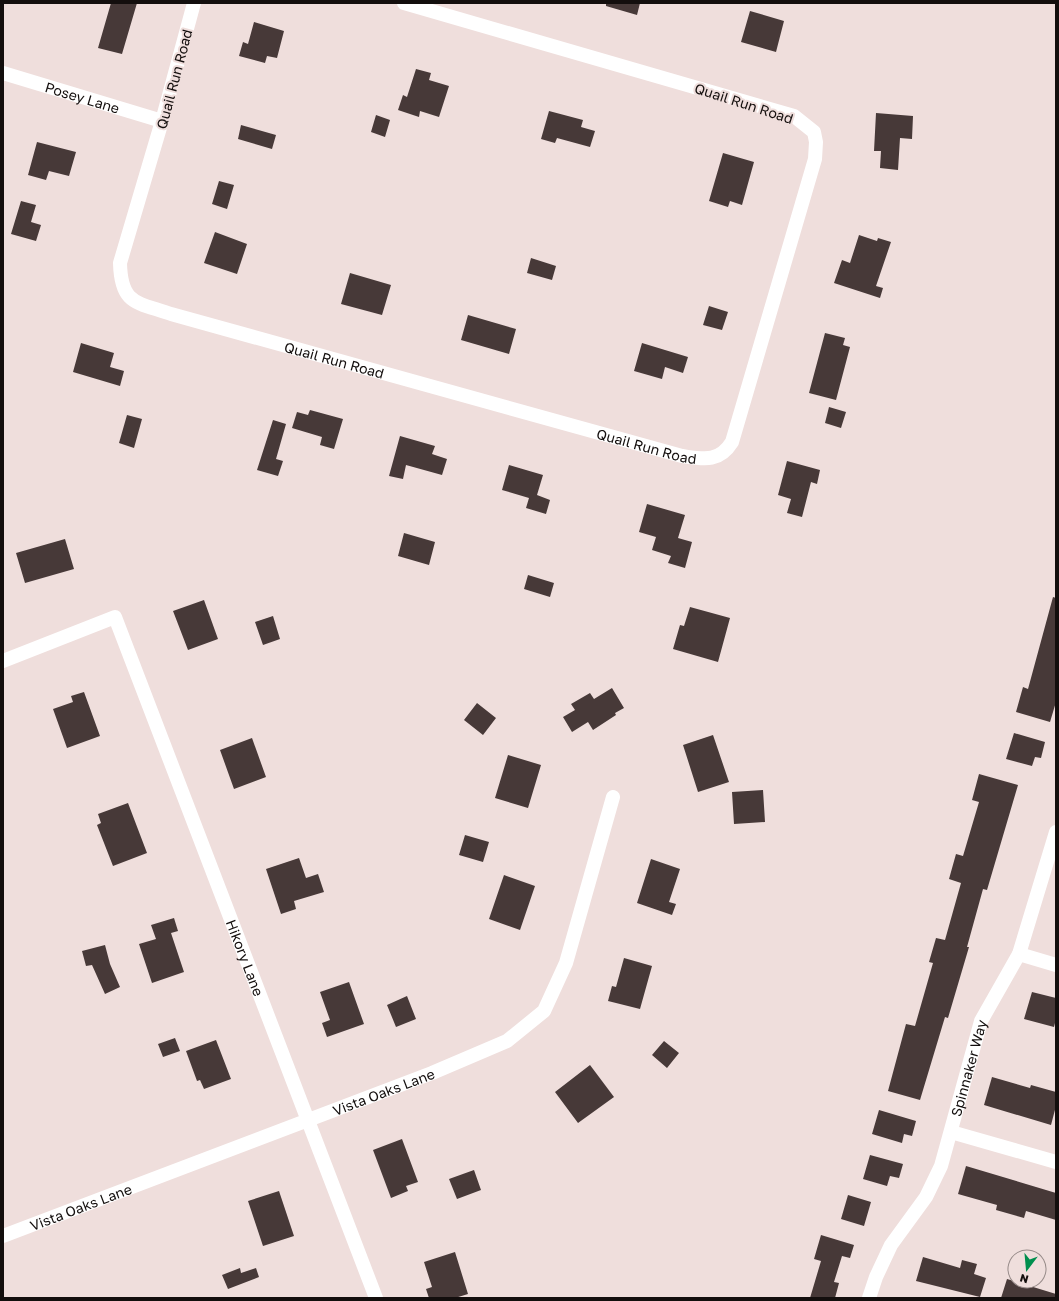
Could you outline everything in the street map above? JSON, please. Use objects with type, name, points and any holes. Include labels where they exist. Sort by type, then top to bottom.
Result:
[{"type":"street","name":"Quail Run Road","points":[[194,3],[162,121],[120,263],[120,278],[124,292],[133,301],[171,314],[682,456],[700,458],[716,457],[727,451],[732,442],[815,159],[816,142],[814,132],[794,116],[404,3]]},
{"type":"street","name":"Posey Lane","points":[[3,73],[162,121]]},
{"type":"street","name":"Hikory Lane","points":[[3,661],[115,617],[376,1298]]},
{"type":"street","name":"Vista Oaks Lane","points":[[3,1236],[432,1073],[506,1041],[544,1011],[566,963],[613,797]]},
{"type":"street","name":"Spinnaker Way","points":[[869,1298],[876,1277],[891,1245],[926,1197],[941,1166],[981,1021],[1019,954],[1056,832]]},
{"type":"street","points":[[1019,954],[1056,965]]},
{"type":"street","points":[[951,1132],[1056,1162]]},
{"type":"building","points":[[111,3],[137,3],[122,54],[98,48]]},
{"type":"building","points":[[606,3],[640,3],[637,15],[606,6]]},
{"type":"building","points":[[750,11],[784,21],[776,52],[741,42]]},
{"type":"building","points":[[254,22],[284,31],[277,58],[267,56],[265,63],[239,56],[243,42],[248,44]]},
{"type":"building","points":[[416,69],[431,73],[429,80],[449,86],[439,117],[420,111],[419,117],[398,110],[403,95],[407,97]]},
{"type":"building","points":[[549,111],[583,120],[581,127],[595,131],[590,147],[557,138],[555,143],[541,139]]},
{"type":"building","points":[[876,113],[913,116],[912,139],[900,138],[898,170],[880,168],[881,151],[874,151]]},
{"type":"building","points":[[376,115],[390,120],[385,137],[371,132]]},
{"type":"building","points":[[241,125],[276,135],[272,149],[238,139]]},
{"type":"building","points":[[37,142],[76,152],[69,176],[49,171],[46,180],[28,175]]},
{"type":"building","points":[[723,153],[754,162],[742,205],[730,201],[728,207],[709,201]]},
{"type":"building","points":[[219,181],[234,185],[227,209],[212,204]]},
{"type":"building","points":[[21,201],[36,205],[31,222],[41,225],[36,241],[11,234]]},
{"type":"building","points":[[215,232],[247,244],[237,274],[204,263]]},
{"type":"building","points":[[859,235],[877,241],[878,238],[891,242],[876,286],[883,288],[880,298],[834,283],[842,260],[850,263]]},
{"type":"building","points":[[531,258],[556,266],[552,280],[527,273]]},
{"type":"building","points":[[350,273],[391,285],[382,315],[341,304]]},
{"type":"building","points":[[709,306],[728,312],[722,330],[703,325]]},
{"type":"building","points":[[468,315],[516,329],[509,354],[461,340]]},
{"type":"building","points":[[825,333],[845,338],[843,345],[850,347],[836,400],[809,393]]},
{"type":"building","points":[[81,343],[114,353],[110,367],[124,371],[120,386],[73,372]]},
{"type":"building","points":[[642,343],[688,357],[683,373],[665,367],[662,379],[634,371]]},
{"type":"building","points":[[829,407],[846,412],[841,428],[825,423]]},
{"type":"building","points":[[310,410],[343,419],[334,449],[320,445],[322,437],[292,428],[297,412],[308,415]]},
{"type":"building","points":[[127,415],[142,419],[134,448],[119,443]]},
{"type":"building","points":[[273,420],[286,424],[276,459],[283,461],[278,476],[257,470]]},
{"type":"building","points":[[400,436],[435,446],[432,454],[447,459],[442,475],[406,465],[403,479],[389,476]]},
{"type":"building","points":[[787,461],[820,470],[817,484],[811,482],[802,517],[787,513],[791,499],[778,495]]},
{"type":"building","points":[[509,465],[543,475],[537,495],[550,500],[546,514],[526,508],[529,498],[502,490]]},
{"type":"building","points":[[647,504],[685,515],[678,538],[692,542],[685,568],[668,563],[671,556],[652,550],[656,537],[639,532]]},
{"type":"building","points":[[404,533],[435,542],[429,565],[398,556]]},
{"type":"building","points":[[65,539],[74,569],[25,583],[16,553]]},
{"type":"building","points":[[528,575],[554,583],[550,597],[524,589]]},
{"type":"building","points":[[1053,597],[1056,598],[1056,702],[1050,722],[1016,712],[1023,687],[1028,689]]},
{"type":"building","points":[[204,600],[218,639],[188,650],[173,611]]},
{"type":"building","points":[[690,607],[730,618],[718,662],[673,649],[680,625],[684,626]]},
{"type":"building","points":[[273,616],[280,639],[263,645],[255,622]]},
{"type":"building","points":[[612,688],[624,708],[593,730],[588,722],[572,732],[563,717],[575,710],[571,704],[590,693],[594,699]]},
{"type":"building","points":[[84,692],[100,736],[67,748],[53,709],[73,702],[71,696]]},
{"type":"building","points":[[477,703],[496,718],[483,735],[464,720]]},
{"type":"building","points":[[1014,733],[1045,742],[1041,758],[1035,757],[1032,766],[1006,759]]},
{"type":"building","points":[[713,735],[729,782],[698,792],[683,745]]},
{"type":"building","points":[[252,738],[266,777],[234,789],[220,750]]},
{"type":"building","points":[[508,755],[541,765],[528,808],[495,798]]},
{"type":"building","points":[[979,774],[1018,785],[987,890],[983,889],[967,947],[969,947],[948,1018],[945,1017],[920,1100],[888,1091],[906,1024],[915,1026],[933,963],[929,962],[936,938],[945,940],[961,883],[949,879],[956,854],[963,856],[979,802],[972,800]]},
{"type":"building","points":[[763,790],[765,822],[734,824],[732,792]]},
{"type":"building","points":[[128,803],[147,853],[113,866],[97,825],[101,823],[98,814]]},
{"type":"building","points":[[465,835],[489,842],[483,862],[459,855]]},
{"type":"building","points":[[299,858],[306,878],[318,874],[324,892],[294,901],[296,909],[281,914],[266,869]]},
{"type":"building","points":[[651,859],[680,869],[669,902],[676,904],[672,915],[637,903]]},
{"type":"building","points":[[504,875],[535,886],[520,930],[489,919]]},
{"type":"building","points":[[174,918],[178,931],[171,933],[184,972],[152,983],[139,944],[156,939],[151,925]]},
{"type":"building","points":[[105,945],[110,964],[120,987],[105,994],[92,965],[86,966],[82,951]]},
{"type":"building","points":[[624,958],[652,966],[640,1009],[608,1001],[612,986],[616,987]]},
{"type":"building","points":[[349,982],[364,1024],[327,1037],[322,1023],[330,1020],[320,992]]},
{"type":"building","points":[[1032,992],[1056,998],[1056,1019],[1054,1027],[1024,1019]]},
{"type":"building","points":[[407,996],[416,1019],[396,1027],[387,1005]]},
{"type":"building","points":[[175,1038],[180,1051],[163,1057],[158,1044]]},
{"type":"building","points":[[216,1040],[231,1079],[204,1089],[200,1080],[197,1081],[186,1051]]},
{"type":"building","points":[[664,1041],[679,1053],[667,1068],[652,1055]]},
{"type":"building","points":[[590,1065],[614,1097],[578,1123],[555,1092]]},
{"type":"building","points":[[992,1077],[1030,1088],[1031,1085],[1056,1092],[1056,1106],[1051,1125],[984,1105]]},
{"type":"building","points":[[879,1110],[916,1121],[912,1136],[904,1134],[902,1143],[872,1134]]},
{"type":"building","points":[[402,1139],[418,1182],[406,1186],[408,1191],[391,1198],[373,1150]]},
{"type":"building","points":[[870,1155],[903,1164],[899,1178],[890,1176],[887,1186],[863,1179]]},
{"type":"building","points":[[966,1166],[1056,1193],[1056,1220],[1026,1211],[1024,1218],[996,1210],[997,1205],[958,1194]]},
{"type":"building","points":[[474,1170],[481,1190],[457,1199],[449,1179]]},
{"type":"building","points":[[279,1191],[294,1236],[263,1246],[248,1201]]},
{"type":"building","points":[[848,1195],[871,1202],[864,1226],[841,1219]]},
{"type":"building","points":[[821,1235],[854,1245],[850,1258],[842,1256],[834,1282],[839,1283],[835,1298],[810,1298],[821,1261],[814,1259]]},
{"type":"building","points":[[455,1252],[468,1294],[455,1298],[429,1298],[426,1289],[432,1287],[424,1262]]},
{"type":"building","points":[[923,1257],[960,1268],[962,1260],[977,1264],[974,1274],[986,1278],[980,1297],[916,1281]]},
{"type":"building","points":[[240,1268],[241,1273],[256,1268],[259,1277],[228,1289],[222,1275]]},
{"type":"building","points":[[1007,1279],[1007,1289],[1040,1289],[1056,1294],[1056,1298],[1001,1298]]}]
